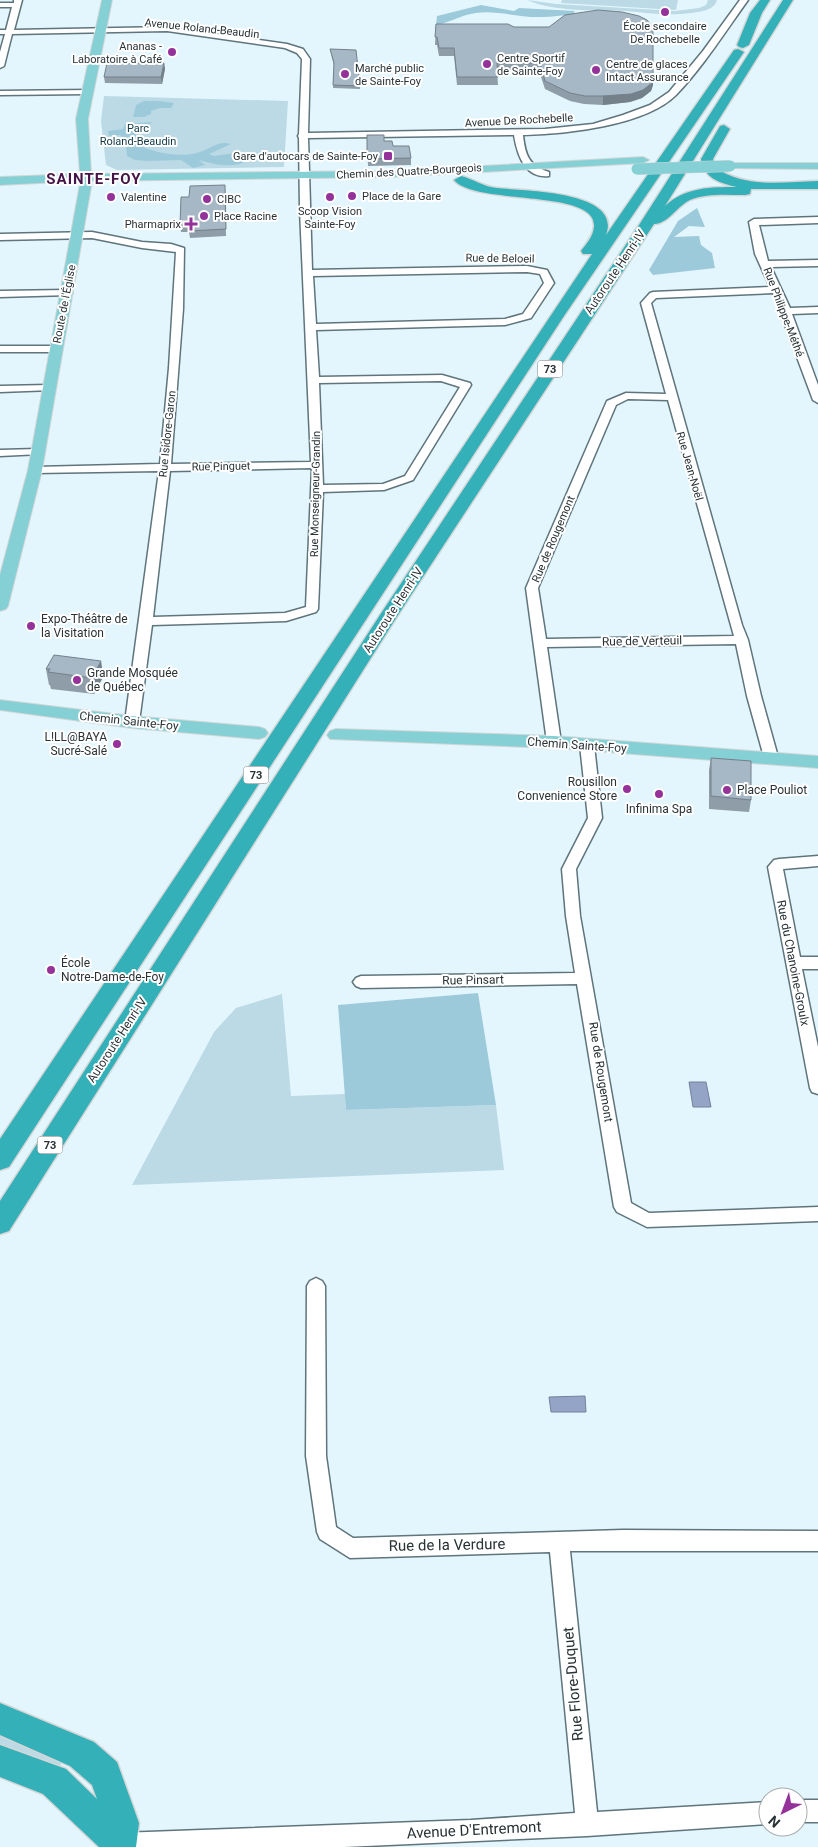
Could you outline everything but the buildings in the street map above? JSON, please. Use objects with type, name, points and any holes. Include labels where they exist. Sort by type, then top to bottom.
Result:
[{"type":"highway","points":[[743,44],[756,13],[765,0]]},
{"type":"highway","name":"Autoroute Henri-IV","points":[[0,1160],[574,294],[743,44],[775,0]]},
{"type":"highway","name":"Autoroute Henri-IV","points":[[0,1223],[389,615],[646,225],[788,0]]},
{"type":"highway","points":[[741,73],[731,115],[707,159],[709,169],[723,178],[747,184],[818,185]]},
{"type":"highway","points":[[461,180],[486,190],[563,198],[592,210],[600,220],[600,230],[569,282],[574,294]]},
{"type":"highway","points":[[646,225],[659,218],[678,202],[696,194],[719,191],[818,191]]},
{"type":"highway","points":[[0,1719],[82,1754],[105,1774],[122,1823],[120,1845]]},
{"type":"highway","points":[[0,1761],[54,1781],[120,1845]]},
{"type":"main road","name":"Route de l'Église","points":[[0,606],[34,470],[67,293],[86,181],[82,119],[86,92],[107,0]]},
{"type":"main road","name":"Chemin des Quatre-Bourgeois","points":[[304,178],[527,165],[640,164],[818,157]]},
{"type":"main road","name":"Chemin des Quatre-Bourgeois","points":[[733,161],[818,166]]},
{"type":"main road","name":"Chemin des Quatre-Bourgeois","points":[[0,182],[304,178],[461,180],[546,174],[640,164]]},
{"type":"main road","points":[[0,690],[10,699],[36,709]]},
{"type":"main road","name":"Chemin Sainte-Foy","points":[[0,705],[132,722],[259,733]]},
{"type":"main road","name":"Chemin Sainte-Foy","points":[[336,735],[554,742],[818,762]]},
{"type":"street","name":"Avenue De Rochebelle","points":[[302,136],[545,132],[593,126],[642,112],[664,101],[678,88],[744,0]]},
{"type":"street","points":[[0,5],[17,2],[0,66]]},
{"type":"street","name":"Avenue Roland-Beaudin","points":[[0,32],[100,30],[111,33],[167,34],[230,44],[277,48],[292,52],[306,64],[302,136],[304,178]]},
{"type":"street","points":[[0,93],[86,92]]},
{"type":"street","points":[[518,132],[520,148],[527,165],[534,170],[546,174]]},
{"type":"street","name":"Rue Monseigneur-Grandin","points":[[146,621],[286,617],[312,609],[317,465],[312,326],[304,218],[304,178]]},
{"type":"street","name":"Rue Philippe-Méthé","points":[[818,220],[754,222],[760,254],[786,311],[803,363],[818,400]]},
{"type":"street","points":[[0,236],[77,235]]},
{"type":"street","name":"Rue Isidore-Garon","points":[[77,235],[104,236],[142,245],[171,247],[181,250],[178,330],[164,467],[132,722]]},
{"type":"street","points":[[765,264],[818,263]]},
{"type":"street","name":"Rue de Beloeil","points":[[308,273],[527,269],[544,272],[549,283],[527,316],[505,322],[312,326]]},
{"type":"street","name":"Rue Jean-Noël","points":[[771,757],[754,696],[742,640],[736,625],[671,397],[646,303],[653,295],[775,290]]},
{"type":"street","points":[[0,294],[67,293]]},
{"type":"street","points":[[786,311],[818,310]]},
{"type":"street","points":[[0,349],[56,349]]},
{"type":"street","points":[[803,363],[818,362]]},
{"type":"street","points":[[314,380],[442,378],[466,385],[409,478],[384,488],[316,489]]},
{"type":"street","points":[[0,389],[49,388]]},
{"type":"street","name":"Rue de Rougemont","points":[[554,742],[532,588],[611,403],[626,396],[671,397]]},
{"type":"street","points":[[0,453],[37,452]]},
{"type":"street","name":"Rue Pinguet","points":[[34,470],[317,465]]},
{"type":"street","name":"Rue de Verteuil","points":[[541,643],[742,640]]},
{"type":"street","name":"Rue de Rougemont","points":[[587,745],[595,818],[569,869],[573,916],[623,1207],[647,1220],[818,1214]]},
{"type":"street","name":"Rue du Chanoine-Groulx","points":[[818,861],[779,864],[775,867],[818,1088]]},
{"type":"street","points":[[794,963],[818,963]]},
{"type":"street","name":"Rue Pinsart","points":[[361,982],[585,978]]},
{"type":"street","name":"Rue de la Verdure","points":[[316,1286],[316,1456],[327,1532],[350,1548],[623,1540],[818,1541]]},
{"type":"street","name":"Rue Flore-Duquet","points":[[559,1542],[588,1825]]},
{"type":"street","name":"Avenue D'Entremont","points":[[120,1845],[332,1841],[758,1813]]},
{"type":"green space","points":[[527,0],[556,4],[675,11],[699,8],[706,5],[708,0],[717,0],[707,10],[695,13],[659,14],[550,7]]},
{"type":"green space","points":[[562,0],[678,0],[676,10],[561,3]]},
{"type":"green space","name":"Parc Roland-Beaudin","points":[[104,96],[288,101],[284,167],[117,170],[106,165],[101,121]]},
{"type":"green space","points":[[282,994],[291,1096],[345,1094],[346,1110],[496,1105],[504,1170],[132,1185],[214,1032],[236,1008]]},
{"type":"green space","points":[[0,1736],[62,1762],[58,1770],[0,1747]]},
{"type":"shaded area","points":[[481,5],[514,11],[519,8],[575,11],[572,15],[542,17],[484,12],[466,15],[436,25],[437,16]]},
{"type":"shaded area","points":[[144,101],[174,103],[171,108],[160,108],[151,111],[151,114],[144,117],[133,117],[136,105]]},
{"type":"shaded area","points":[[153,122],[137,131],[135,144],[157,152],[181,155],[201,152],[218,144],[226,143],[231,144],[209,154],[214,156],[235,153],[249,160],[231,165],[218,165],[199,160],[205,165],[193,168],[181,160],[135,160],[127,156],[126,146],[118,142],[124,139],[120,135],[109,136],[108,131],[123,129],[125,124]]},
{"type":"shaded area","points":[[697,208],[705,227],[689,226],[674,237],[699,236],[701,245],[712,253],[715,268],[653,275],[649,270],[678,221]]},
{"type":"shaded area","points":[[478,993],[496,1105],[346,1110],[338,1005]]},
{"type":"shaded area","points":[[689,1082],[706,1082],[711,1107],[693,1107]]},
{"type":"shaded area","points":[[585,1396],[586,1412],[551,1412],[549,1397]]},
{"type":"place","name":"École secondaire De Rochebelle","points":[[665,12]]},
{"type":"place","name":"Ananas - Laboratoire à Café","points":[[172,52]]},
{"type":"place","name":"Centre Sportif de Sainte-Foy","points":[[487,64]]},
{"type":"place","name":"Centre de glaces Intact Assurance","points":[[596,70]]},
{"type":"place","name":"Marché public de Sainte-Foy","points":[[345,74]]},
{"type":"place","name":"Gare d'autocars de Sainte-Foy","points":[[388,156]]},
{"type":"place","name":"Place de la Gare","points":[[352,196]]},
{"type":"place","name":"Valentine","points":[[111,197]]},
{"type":"place","name":"Scoop Vision Sainte-Foy","points":[[330,197]]},
{"type":"place","name":"CIBC","points":[[207,199]]},
{"type":"place","name":"Place Racine","points":[[204,216]]},
{"type":"place","name":"Pharmaprix","points":[[191,224]]},
{"type":"place","name":"Expo-Théâtre de la Visitation","points":[[31,626]]},
{"type":"place","name":"Grande Mosquée de Québec","points":[[77,680]]},
{"type":"place","name":"L!LL@BAYA Sucré-Salé","points":[[117,744]]},
{"type":"place","name":"Rousillon Convenience Store","points":[[627,789]]},
{"type":"place","name":"Place Pouliot","points":[[727,790]]},
{"type":"place","name":"Infinima Spa","points":[[659,794]]},
{"type":"place","name":"École Notre-Dame-de-Foy","points":[[51,970]]},
{"type":"district","name":"SAINTE-FOY","points":[[94,179]]}]
